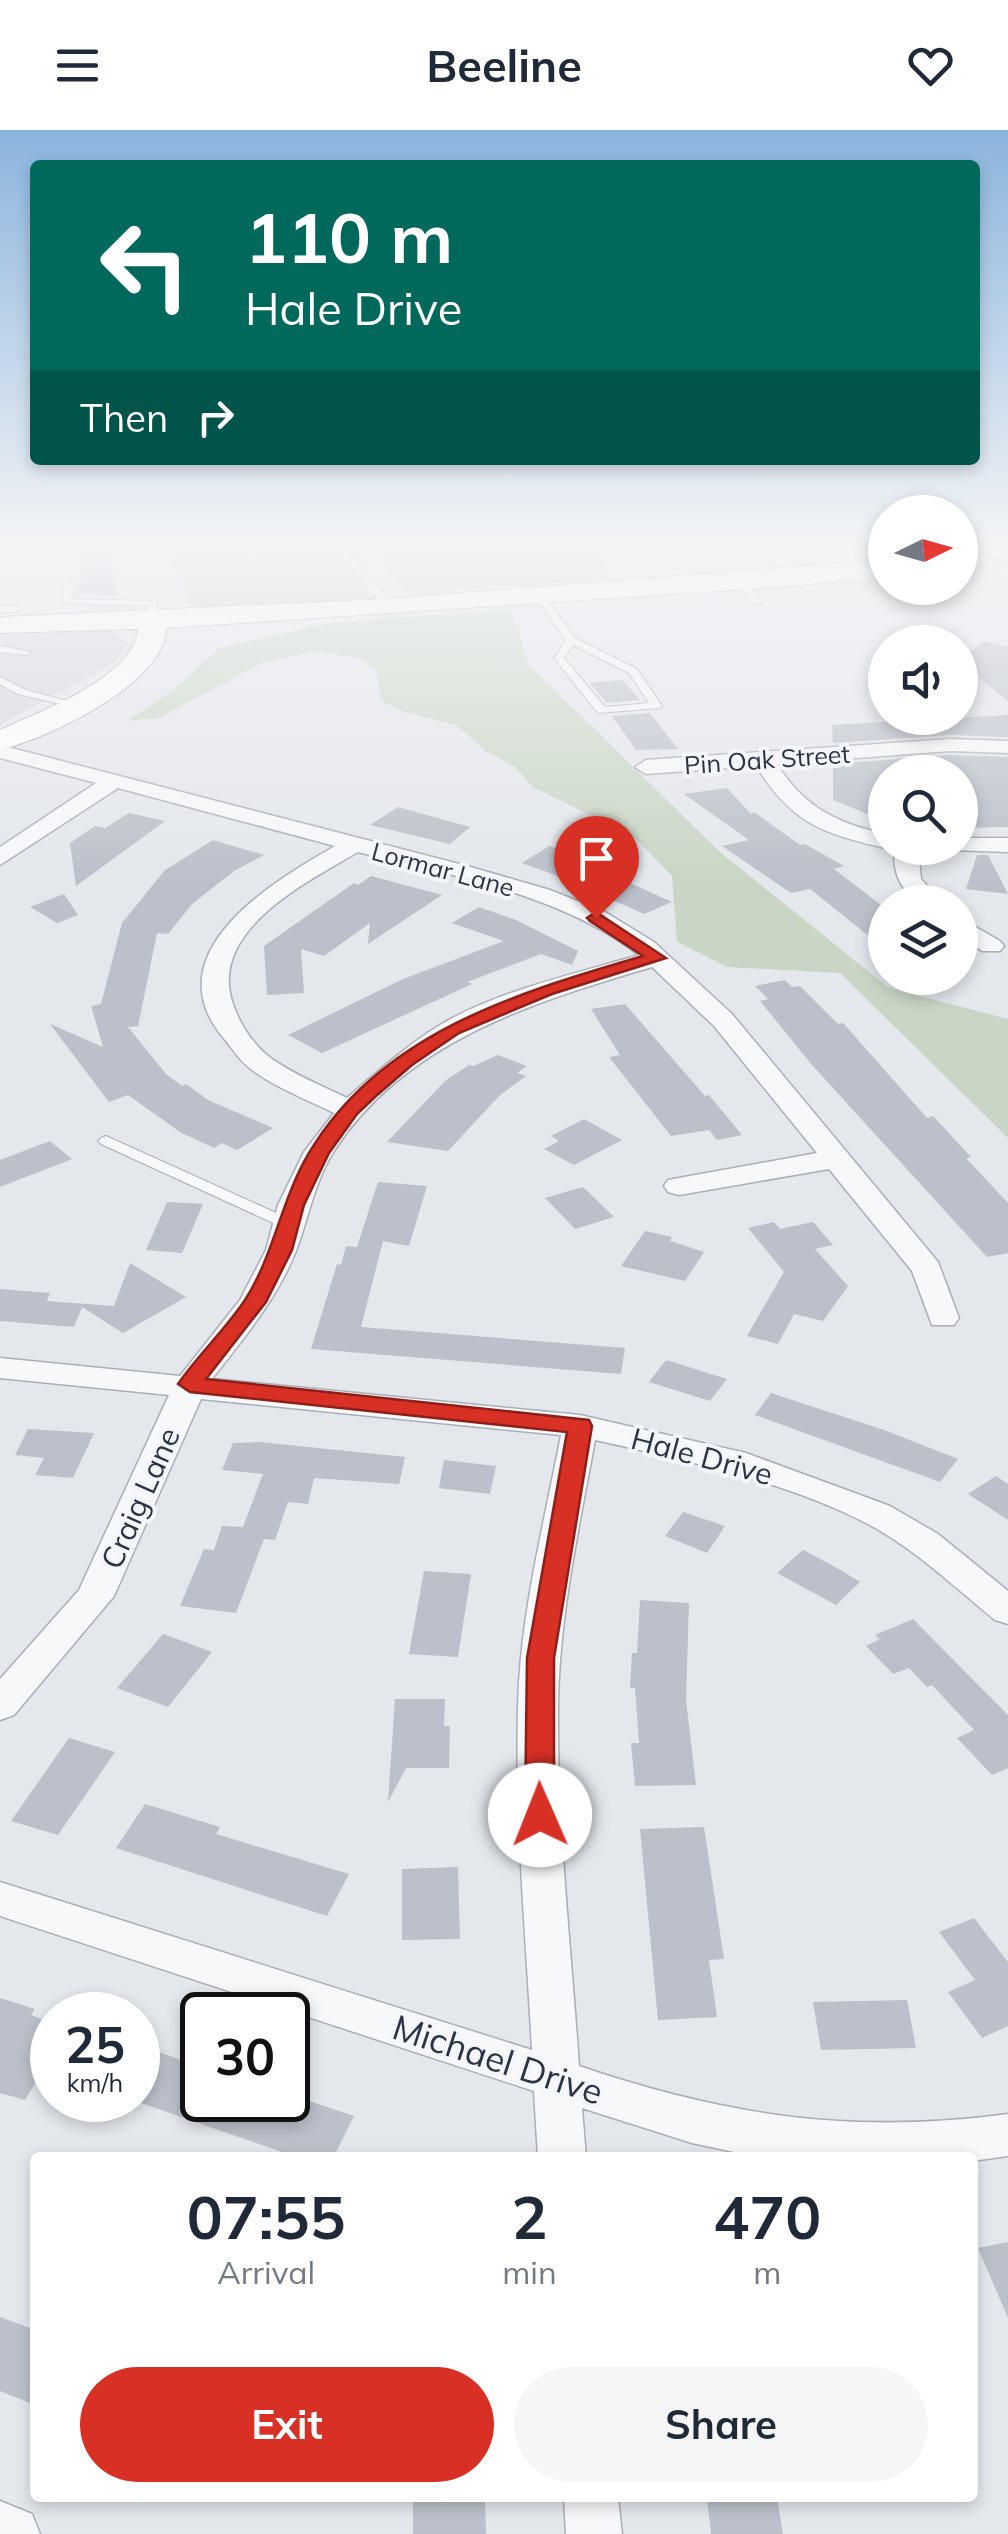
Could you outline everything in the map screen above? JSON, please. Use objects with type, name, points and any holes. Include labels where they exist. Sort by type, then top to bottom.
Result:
[{"type":"main road","points":[[2,742],[136,666],[144,655]]},
{"type":"street","name":"Lormar Lane","points":[[2,742],[114,781],[540,895],[596,918],[657,958],[723,1020],[927,1269],[943,1318]]},
{"type":"street","name":"Pin Oak Street","points":[[646,768],[934,746],[1008,746]]},
{"type":"street","points":[[764,761],[792,804],[812,821],[868,836]]},
{"type":"street","points":[[0,858],[114,781]]},
{"type":"street","points":[[350,1110],[257,1061],[220,1014],[214,971],[233,929],[276,892],[352,845]]},
{"type":"street","points":[[978,845],[1008,845]]},
{"type":"street","points":[[978,937],[992,946]]},
{"type":"street","name":"Craig Lane","points":[[0,1705],[95,1596],[190,1384],[255,1302],[281,1250],[293,1205],[319,1152],[350,1110],[406,1061],[452,1029],[546,990],[657,958]]},
{"type":"street","points":[[679,1186],[835,1159]]},
{"type":"street","name":"Hale Drive","points":[[0,1368],[580,1426],[746,1464],[877,1514],[925,1543],[1008,1611]]},
{"type":"street","points":[[561,2152],[540,1815],[538,1704],[546,1617],[580,1426]]},
{"type":"street","name":"Michael Drive","points":[[0,1899],[555,2076],[650,2111],[780,2139],[853,2146],[921,2146],[1008,2136]]},
{"type":"street","points":[[590,2502],[594,2534]]},
{"type":"street","points":[[0,2529],[12,2534]]},
{"type":"lane","points":[[561,655],[559,658],[602,711],[656,706],[633,671],[601,655]]},
{"type":"lane","points":[[0,680],[22,692],[73,704]]},
{"type":"lane","points":[[106,1141],[288,1224]]},
{"type":"shaded area","points":[[0,655],[121,655],[117,661],[0,725]]},
{"type":"green space","points":[[212,655],[298,655],[262,663],[159,718],[127,721],[176,688]]},
{"type":"green space","points":[[342,655],[526,655],[529,665],[720,852],[868,971],[868,995],[916,995],[1008,1019],[1008,1138],[840,973],[727,967],[677,942],[672,876],[633,836],[533,787],[515,767],[487,752],[456,725],[405,712],[381,701],[376,668],[358,658]]},
{"type":"building","points":[[978,655],[1008,655],[1008,701],[978,677]]},
{"type":"building","points":[[623,680],[640,700],[607,703],[590,683]]},
{"type":"building","points":[[650,713],[678,749],[636,750],[612,716]]},
{"type":"building","points":[[1008,715],[1008,737],[950,735],[978,735],[978,717]]},
{"type":"building","points":[[868,723],[868,735],[950,735],[833,743],[832,725]]},
{"type":"building","points":[[978,756],[1008,757],[1008,827],[978,828]]},
{"type":"building","points":[[868,761],[868,814],[833,800],[833,764]]},
{"type":"building","points":[[727,788],[751,814],[754,812],[800,845],[805,844],[844,866],[834,869],[868,895],[868,935],[810,889],[791,893],[722,846],[749,840],[684,794]]},
{"type":"building","points":[[398,807],[470,827],[450,844],[370,825]]},
{"type":"building","points":[[129,813],[165,821],[76,886],[70,843],[95,826],[105,828]]},
{"type":"building","points":[[213,840],[264,855],[234,871],[192,904],[168,934],[157,933],[138,1026],[128,1027],[166,1074],[182,1086],[186,1084],[208,1100],[273,1128],[237,1150],[222,1143],[214,1148],[180,1132],[128,1095],[109,1102],[50,1024],[103,1047],[91,1006],[101,1004],[122,923],[165,870]]},
{"type":"building","points":[[549,846],[631,871],[619,878],[672,902],[644,914],[522,863]]},
{"type":"building","points":[[978,855],[988,855],[1008,894],[978,890],[978,885],[967,885],[974,865],[978,865]]},
{"type":"building","points":[[371,876],[442,895],[368,944],[370,923],[324,956],[301,949],[304,993],[267,995],[264,946],[354,883],[358,885]]},
{"type":"building","points":[[64,894],[78,915],[57,923],[30,907]]},
{"type":"building","points":[[479,907],[516,920],[578,951],[572,965],[541,954],[467,982],[472,984],[322,1053],[288,1035],[403,979],[504,941],[452,923]]},
{"type":"building","points":[[785,980],[792,987],[800,986],[838,1024],[843,1023],[927,1118],[933,1116],[971,1157],[966,1158],[1008,1203],[1008,1253],[987,1257],[812,1065],[760,1001],[768,999],[755,986]]},
{"type":"building","points":[[625,1004],[742,1135],[717,1140],[709,1130],[671,1136],[609,1057],[620,1055],[591,1009]]},
{"type":"building","points":[[498,1055],[527,1066],[517,1073],[526,1076],[499,1096],[448,1151],[387,1142],[445,1081],[469,1065]]},
{"type":"building","points":[[584,1119],[622,1140],[574,1165],[544,1149],[559,1141],[551,1136]]},
{"type":"building","points":[[50,1141],[72,1159],[0,1187],[0,1160]]},
{"type":"building","points":[[378,1182],[427,1186],[409,1246],[383,1241],[361,1327],[625,1348],[621,1374],[311,1349],[337,1264],[341,1265],[346,1246],[357,1247]]},
{"type":"building","points":[[583,1187],[614,1217],[575,1229],[545,1198]]},
{"type":"building","points":[[167,1202],[203,1204],[182,1253],[146,1250]]},
{"type":"building","points":[[774,1222],[780,1229],[813,1222],[833,1245],[815,1249],[848,1286],[823,1321],[794,1314],[778,1344],[747,1336],[784,1272],[748,1228]]},
{"type":"building","points":[[645,1231],[672,1237],[670,1241],[704,1252],[685,1281],[621,1266]]},
{"type":"building","points":[[130,1263],[186,1297],[123,1333],[82,1307],[74,1327],[0,1321],[0,1289],[50,1293],[47,1301],[114,1306]]},
{"type":"building","points":[[666,1360],[727,1379],[710,1401],[649,1382]]},
{"type":"building","points":[[771,1393],[958,1459],[940,1482],[755,1415]]},
{"type":"building","points":[[28,1429],[94,1433],[73,1478],[35,1475],[44,1458],[15,1455]]},
{"type":"building","points":[[260,1442],[405,1457],[399,1484],[314,1478],[308,1504],[288,1502],[275,1540],[264,1539],[236,1613],[180,1606],[204,1549],[214,1550],[222,1526],[243,1527],[263,1474],[222,1470],[233,1443]]},
{"type":"building","points":[[444,1460],[496,1466],[490,1494],[439,1488]]},
{"type":"building","points":[[996,1476],[1008,1484],[1008,1520],[968,1494]]},
{"type":"building","points":[[683,1512],[725,1526],[707,1553],[665,1536]]},
{"type":"building","points":[[803,1550],[860,1582],[836,1605],[777,1573]]},
{"type":"building","points":[[424,1571],[471,1574],[458,1657],[409,1654]]},
{"type":"building","points":[[640,1600],[689,1603],[686,1700],[696,1785],[635,1786],[631,1743],[639,1743],[635,1688],[630,1688],[632,1653],[637,1653]]},
{"type":"building","points":[[913,1619],[1008,1715],[1008,1768],[992,1775],[957,1738],[974,1730],[932,1685],[927,1687],[909,1668],[893,1674],[866,1646],[880,1639],[875,1635]]},
{"type":"building","points":[[163,1634],[212,1652],[168,1707],[117,1688]]},
{"type":"building","points":[[395,1699],[445,1699],[444,1726],[450,1726],[449,1768],[406,1768],[388,1802]]},
{"type":"building","points":[[69,1738],[115,1752],[58,1835],[11,1821]]},
{"type":"building","points":[[145,1804],[220,1827],[216,1834],[349,1874],[327,1916],[116,1848]]},
{"type":"building","points":[[704,1827],[724,1959],[709,1960],[717,2017],[658,2020],[640,1829]]},
{"type":"building","points":[[458,1867],[460,1939],[402,1940],[402,1869]]},
{"type":"building","points":[[974,1918],[1008,1962],[1008,2026],[982,2038],[948,1992],[975,1980],[939,1932]]},
{"type":"building","points":[[0,1998],[30,2007],[30,2092],[25,2100],[0,2093]]},
{"type":"building","points":[[907,2000],[916,2048],[821,2050],[813,2002]]},
{"type":"building","points":[[160,2053],[180,2059],[180,2117],[160,2110]]},
{"type":"building","points":[[310,2101],[354,2116],[336,2152],[282,2152],[196,2122],[310,2122]]},
{"type":"building","points":[[1008,2242],[1008,2318],[978,2248]]},
{"type":"building","points":[[0,2317],[30,2328],[30,2403],[0,2391]]},
{"type":"building","points":[[413,2502],[485,2502],[486,2534],[413,2534]]},
{"type":"building","points":[[707,2502],[778,2502],[783,2534],[711,2534]]},
{"type":"route","points":[[540,1815],[540,1658],[580,1426],[190,1384],[255,1302],[281,1250],[293,1205],[319,1152],[350,1110],[369,1092],[452,1029],[546,990],[657,958],[596,918]]}]
